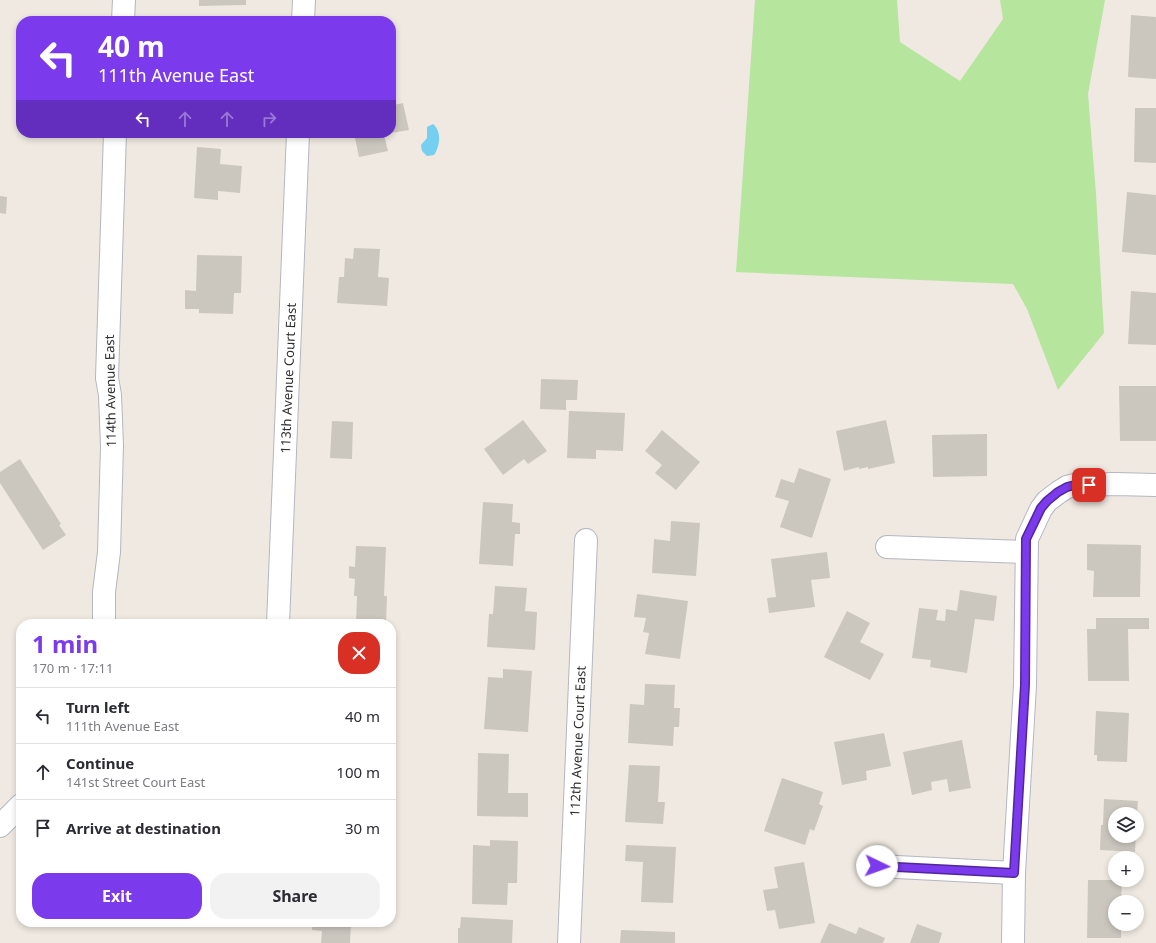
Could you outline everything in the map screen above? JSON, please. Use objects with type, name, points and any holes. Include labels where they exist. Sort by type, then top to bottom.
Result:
[{"type":"street","points":[[123,16],[124,0]]},
{"type":"street","points":[[303,16],[304,0]]},
{"type":"street","name":"114th Avenue East","points":[[104,619],[104,592],[109,552],[112,446],[110,395],[107,378],[115,138]]},
{"type":"street","name":"113th Avenue Court East","points":[[278,619],[298,138]]},
{"type":"street","points":[[1013,943],[1014,873],[1025,685],[1026,539],[1041,508],[1047,501],[1063,490],[1075,485],[1156,485]]},
{"type":"street","name":"112th Avenue Court East","points":[[569,943],[586,540]]},
{"type":"street","points":[[887,547],[1026,552]]},
{"type":"street","points":[[0,826],[16,810]]},
{"type":"street","points":[[877,866],[1014,873]]},
{"type":"green space","points":[[755,0],[897,0],[900,42],[960,81],[1003,19],[1000,0],[1105,0],[1088,94],[1096,194],[1104,333],[1058,390],[1027,309],[1013,284],[736,272]]},
{"type":"water","points":[[433,124],[438,131],[439,144],[434,155],[427,156],[422,151],[421,145],[427,138],[427,127]]},
{"type":"building","points":[[199,0],[246,0],[246,5],[199,6]]},
{"type":"building","points":[[1131,15],[1156,17],[1156,79],[1128,77]]},
{"type":"building","points":[[403,103],[409,130],[396,132],[396,105]]},
{"type":"building","points":[[1135,108],[1156,108],[1156,163],[1134,162]]},
{"type":"building","points":[[355,138],[385,138],[388,151],[359,157]]},
{"type":"building","points":[[197,147],[221,149],[220,164],[242,166],[240,193],[218,191],[218,200],[194,198]]},
{"type":"building","points":[[1127,192],[1156,195],[1156,255],[1122,252]]},
{"type":"building","points":[[0,196],[7,197],[6,214],[0,213]]},
{"type":"building","points":[[354,248],[380,249],[378,277],[389,278],[387,306],[337,303],[339,277],[344,277],[345,258],[353,259]]},
{"type":"building","points":[[197,255],[242,256],[241,293],[234,293],[233,314],[199,313],[199,309],[185,309],[185,290],[196,291]]},
{"type":"building","points":[[1131,291],[1156,293],[1156,345],[1128,344]]},
{"type":"building","points":[[541,379],[578,380],[577,400],[566,400],[566,410],[540,409]]},
{"type":"building","points":[[1119,386],[1156,386],[1156,441],[1120,441]]},
{"type":"building","points":[[569,411],[625,413],[623,451],[596,450],[596,459],[567,458]]},
{"type":"building","points":[[523,420],[547,451],[528,464],[524,459],[503,475],[484,449]]},
{"type":"building","points":[[886,420],[895,463],[868,469],[868,467],[859,469],[859,467],[844,471],[836,431]]},
{"type":"building","points":[[332,421],[353,422],[352,459],[330,458]]},
{"type":"building","points":[[662,430],[700,462],[676,490],[655,473],[662,465],[645,451]]},
{"type":"building","points":[[987,434],[987,476],[933,477],[932,435]]},
{"type":"building","points":[[20,459],[61,524],[59,525],[66,535],[43,550],[0,483],[0,472]]},
{"type":"building","points":[[799,468],[831,479],[812,538],[780,527],[789,501],[775,497],[781,479],[794,483]]},
{"type":"building","points":[[483,502],[513,504],[512,522],[520,523],[520,534],[515,534],[513,566],[479,564]]},
{"type":"building","points":[[671,521],[700,523],[696,576],[652,573],[654,539],[670,541]]},
{"type":"building","points":[[1087,544],[1141,545],[1140,597],[1093,597],[1094,571],[1087,570]]},
{"type":"building","points":[[356,546],[386,547],[384,596],[387,596],[386,619],[356,619],[357,596],[354,596],[355,579],[349,578],[349,566],[355,567]]},
{"type":"building","points":[[827,552],[830,578],[811,580],[815,607],[769,613],[767,598],[776,597],[771,559]]},
{"type":"building","points":[[495,586],[527,588],[525,611],[537,612],[535,650],[487,647],[489,614],[493,614]]},
{"type":"building","points":[[960,590],[997,596],[994,621],[975,619],[967,673],[930,667],[931,660],[912,658],[919,608],[938,610],[936,620],[945,621],[946,609],[957,611]]},
{"type":"building","points":[[637,594],[688,601],[680,659],[645,654],[649,633],[643,632],[646,618],[634,617]]},
{"type":"building","points":[[847,611],[870,623],[860,642],[884,654],[870,680],[824,657]]},
{"type":"building","points":[[1096,618],[1149,618],[1149,629],[1128,629],[1129,681],[1088,681],[1087,629],[1096,629]]},
{"type":"building","points":[[503,669],[532,671],[528,732],[484,729],[488,677],[503,678]]},
{"type":"building","points":[[645,684],[675,685],[674,708],[680,708],[679,727],[674,727],[673,746],[628,743],[630,704],[644,705]]},
{"type":"building","points":[[1096,711],[1129,713],[1127,762],[1097,761],[1097,755],[1094,755]]},
{"type":"building","points":[[884,733],[891,766],[866,771],[867,780],[842,785],[834,742]]},
{"type":"building","points":[[962,740],[971,788],[949,792],[947,779],[931,782],[932,790],[912,795],[903,752]]},
{"type":"building","points":[[478,753],[509,754],[508,793],[528,793],[528,817],[477,816]]},
{"type":"building","points":[[629,765],[660,766],[658,802],[665,802],[663,824],[625,822]]},
{"type":"building","points":[[782,778],[823,792],[819,804],[823,806],[814,831],[810,829],[805,845],[764,831]]},
{"type":"building","points":[[1104,799],[1138,801],[1138,807],[1108,807],[1108,843],[1136,843],[1135,851],[1100,850],[1101,825],[1103,825]]},
{"type":"building","points":[[490,840],[518,841],[517,883],[508,883],[507,905],[472,904],[473,845],[490,846]]},
{"type":"building","points":[[626,845],[676,847],[673,903],[641,902],[643,862],[625,861]]},
{"type":"building","points":[[804,862],[815,923],[779,929],[775,910],[767,911],[763,890],[778,888],[774,867]]},
{"type":"building","points":[[1088,880],[1108,880],[1108,887],[1122,887],[1121,895],[1108,895],[1108,931],[1121,931],[1121,938],[1087,938]]},
{"type":"building","points":[[461,917],[513,920],[512,943],[458,943],[458,928],[460,928]]},
{"type":"building","points":[[829,923],[856,934],[859,927],[885,938],[883,943],[820,943]]},
{"type":"building","points":[[917,924],[942,933],[939,943],[910,943]]},
{"type":"building","points":[[312,927],[351,927],[350,943],[321,943],[322,931],[312,930]]},
{"type":"building","points":[[621,930],[675,932],[675,943],[620,943]]},
{"type":"route","points":[[877,866],[1014,873],[1025,685],[1026,539],[1041,508],[1047,501],[1067,487],[1075,485],[1089,485]]}]
